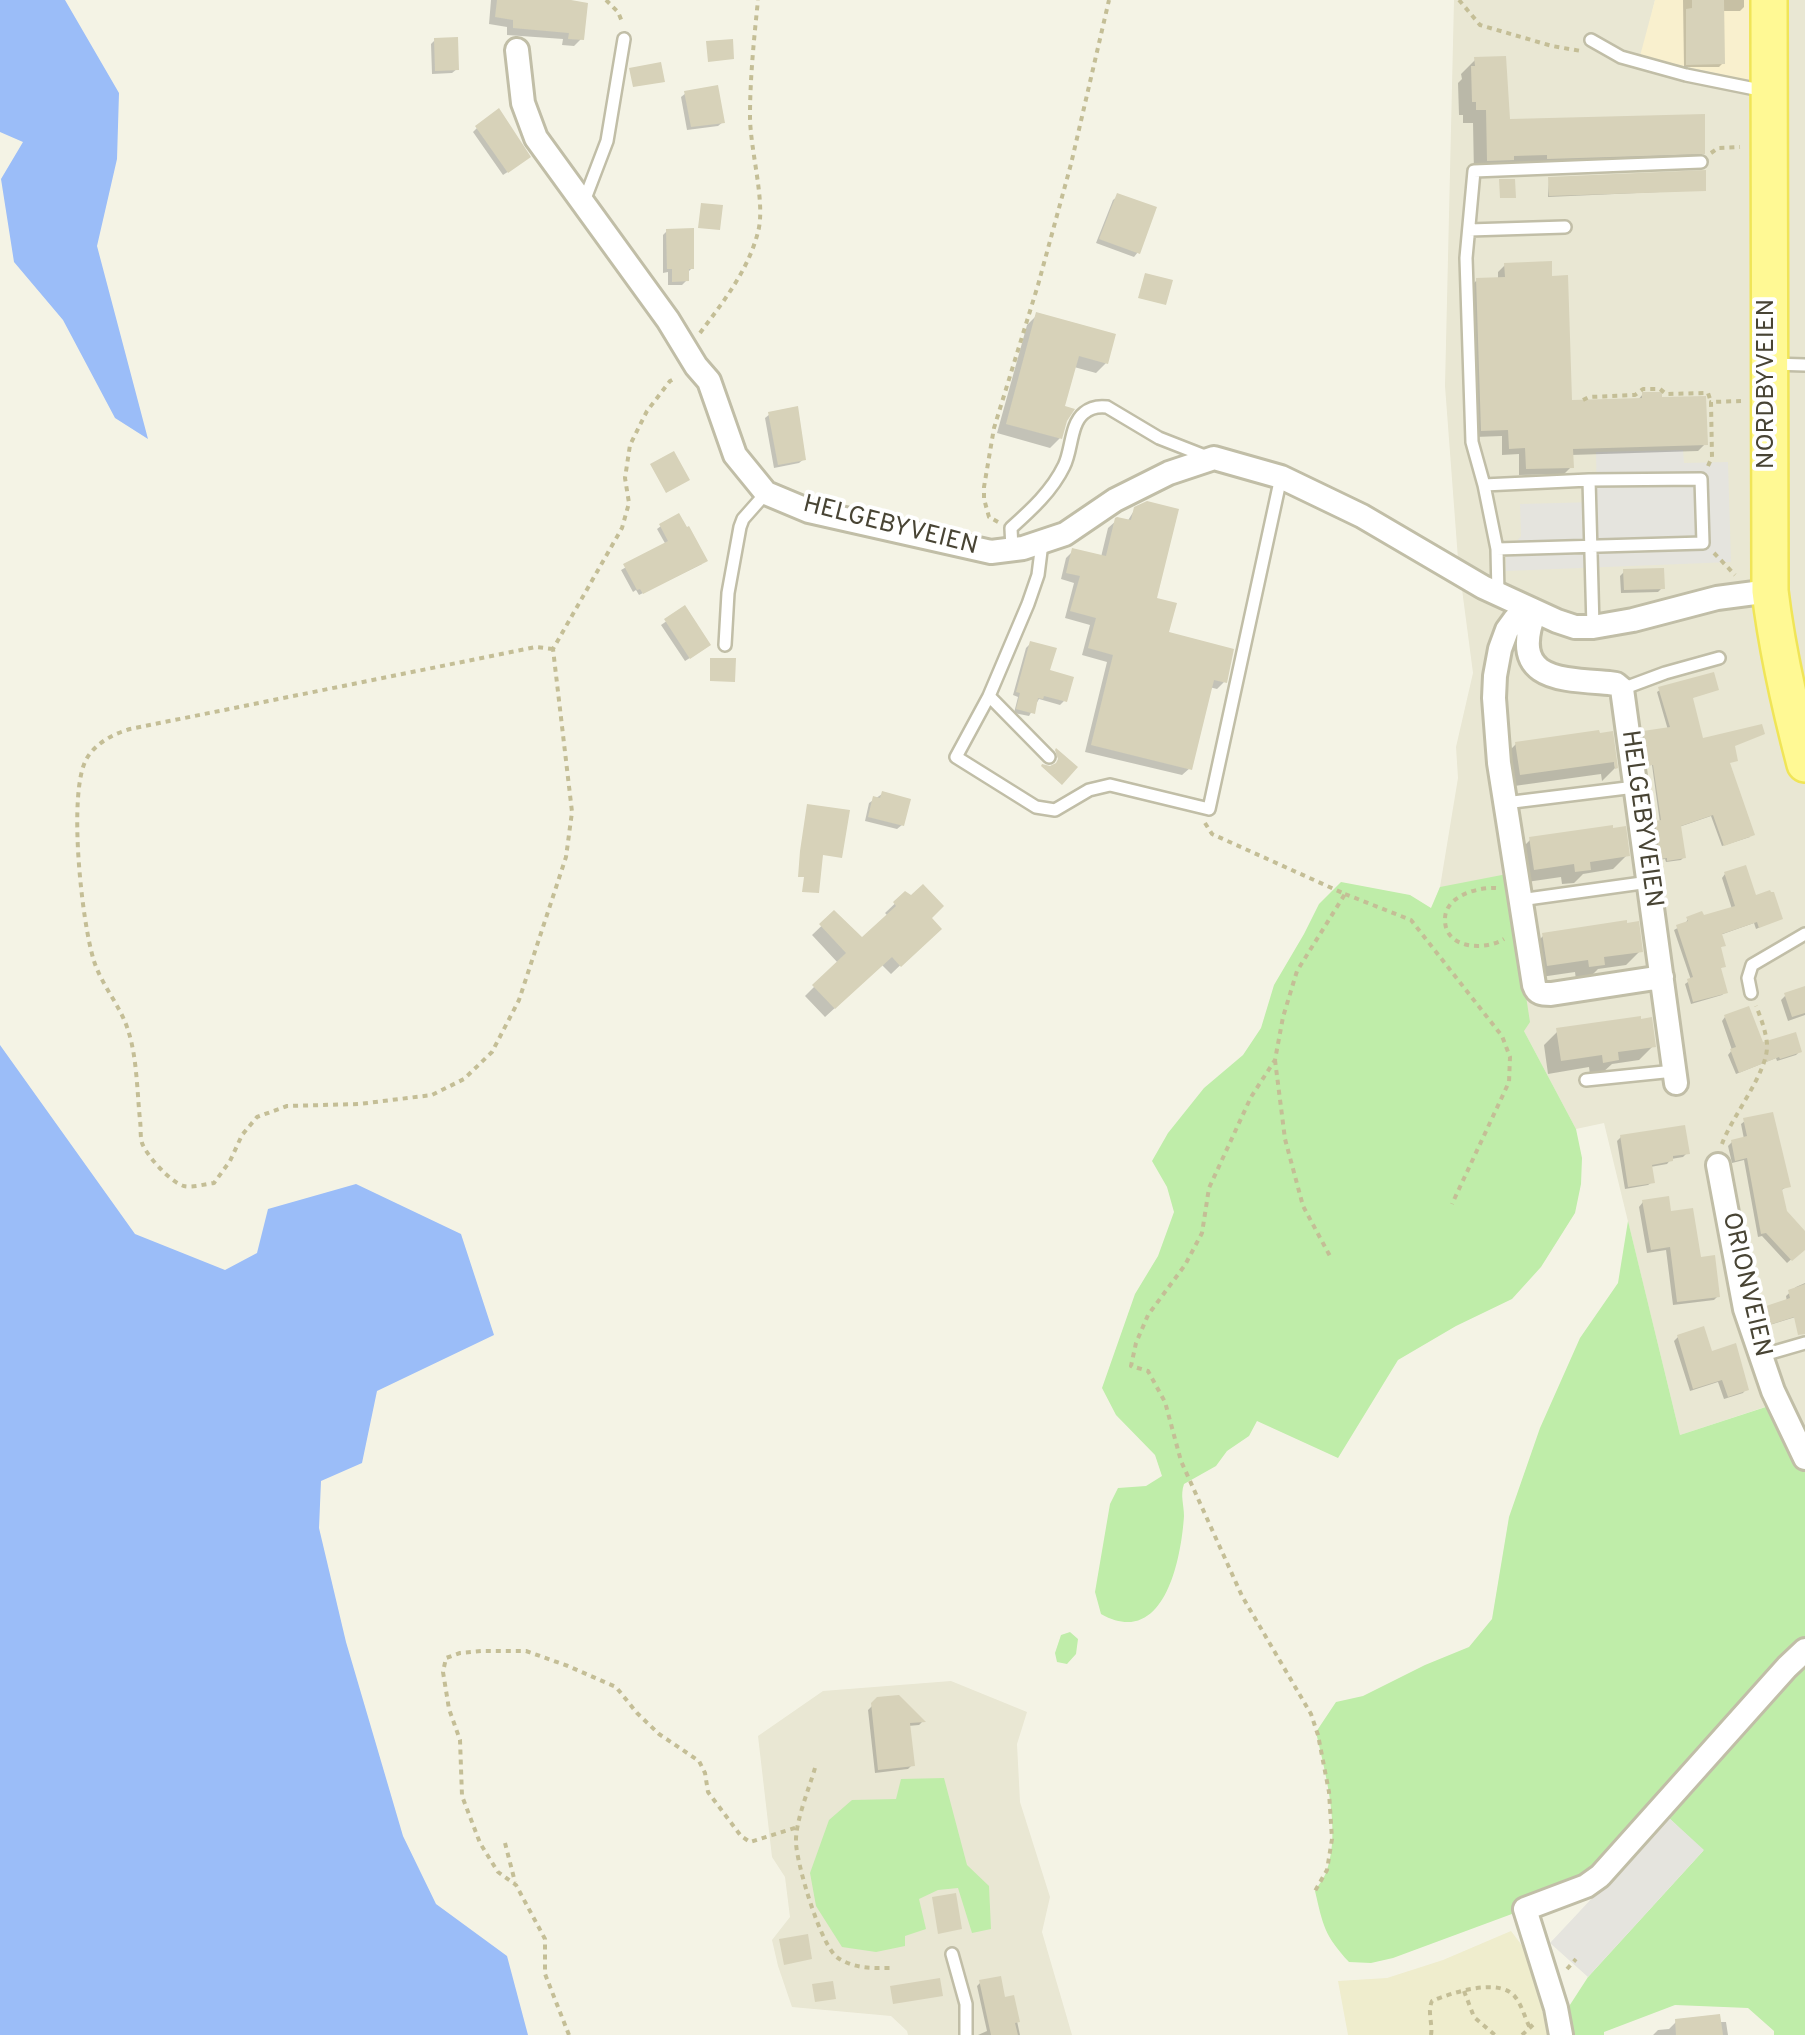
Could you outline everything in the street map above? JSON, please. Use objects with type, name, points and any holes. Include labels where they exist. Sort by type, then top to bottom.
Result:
[{"type":"main road","name":"NORDBYVEIEN","points":[[1769,0],[1764,592],[1805,764]]},
{"type":"street","name":"HELGEBYVEIEN","points":[[517,50],[522,103],[536,138],[708,380],[735,455],[766,493],[809,511],[991,552],[1012,539],[1042,543],[1065,534],[1115,500],[1169,472],[1214,458]]},
{"type":"street","points":[[1214,458],[1281,476],[1362,516],[1498,594],[1575,626],[1633,620],[1716,598],[1764,592]]},
{"type":"street","points":[[1535,612],[1527,644],[1538,668],[1560,679],[1616,684],[1622,689]]},
{"type":"street","points":[[1535,612],[1514,619],[1507,630],[1495,676],[1498,749],[1517,910],[1536,991],[1551,994],[1662,977]]},
{"type":"street","name":"HELGEBYVEIEN","points":[[1622,689],[1675,1077]]},
{"type":"street","name":"ORIONVEIEN","points":[[1718,1165],[1745,1308],[1760,1356],[1805,1458]]},
{"type":"street","points":[[1560,2035],[1553,1997],[1526,1909],[1574,1891],[1600,1876],[1805,1650]]},
{"type":"lane","points":[[583,204],[607,141],[624,39]]},
{"type":"lane","points":[[1592,40],[1621,57],[1769,92]]},
{"type":"lane","points":[[1498,594],[1497,549],[1472,442],[1466,258],[1474,171],[1701,162]]},
{"type":"lane","points":[[1468,230],[1565,227]]},
{"type":"lane","points":[[1768,364],[1805,364]]},
{"type":"lane","points":[[1012,539],[1062,470],[1078,421],[1088,410],[1107,407],[1159,438],[1214,458]]},
{"type":"lane","points":[[1042,543],[1038,575],[1028,604],[989,696],[956,757],[1036,807],[1055,810],[1089,790],[1110,785],[1209,808],[1281,476]]},
{"type":"lane","points":[[1484,485],[1701,478],[1704,543],[1497,549]]},
{"type":"lane","points":[[1588,480],[1593,627]]},
{"type":"lane","points":[[726,645],[728,592],[740,527],[766,493]]},
{"type":"lane","points":[[1622,689],[1719,658]]},
{"type":"lane","points":[[989,696],[1048,757]]},
{"type":"lane","points":[[1505,803],[1636,787]]},
{"type":"lane","points":[[1517,910],[1648,882]]},
{"type":"lane","points":[[1751,992],[1748,978],[1752,964],[1805,934]]},
{"type":"lane","points":[[1586,1080],[1675,1077]]},
{"type":"lane","points":[[1760,1356],[1805,1343]]},
{"type":"lane","points":[[952,1954],[966,2004],[966,2035]]},
{"type":"path","points":[[606,0],[622,20],[624,39]]},
{"type":"path","points":[[553,649],[536,647],[130,729],[96,746],[85,761],[78,788],[77,826],[86,923],[95,963],[129,1032],[142,1142],[171,1179],[186,1187],[214,1183],[256,1117],[287,1106],[359,1104],[432,1095],[464,1079],[492,1052],[519,1000],[566,857],[572,812],[553,649],[622,528],[629,503],[625,478],[630,444],[647,411],[691,358],[734,287],[758,232],[760,205],[750,116],[758,0]]},
{"type":"path","points":[[1012,539],[988,517],[985,509],[989,448],[1072,164],[1110,0]]},
{"type":"path","points":[[1459,0],[1480,24],[1552,46],[1621,57]]},
{"type":"path","points":[[1701,162],[1718,148],[1754,146]]},
{"type":"path","points":[[1584,400],[1635,395],[1642,389],[1660,389],[1666,394],[1708,393],[1712,457],[1701,478]]},
{"type":"path","points":[[1711,402],[1741,401]]},
{"type":"path","points":[[1704,543],[1736,577],[1764,592]]},
{"type":"path","points":[[1209,808],[1205,824],[1212,834],[1411,920],[1502,1036],[1510,1057],[1509,1082],[1452,1204]]},
{"type":"path","points":[[1497,888],[1517,910],[1505,938],[1488,946],[1464,944],[1445,923],[1446,912],[1471,890],[1497,888]]},
{"type":"path","points":[[1332,1258],[1303,1206],[1285,1139],[1276,1060],[1297,971],[1345,894]]},
{"type":"path","points":[[1718,1165],[1722,1142],[1766,1056],[1766,1036],[1751,992]]},
{"type":"path","points":[[1276,1060],[1251,1097],[1208,1188],[1202,1233],[1148,1315],[1131,1366],[1148,1371],[1165,1402],[1181,1461],[1242,1596],[1314,1724],[1329,1792],[1332,1839],[1328,1870],[1316,1891]]},
{"type":"path","points":[[516,1885],[498,1872],[480,1843],[462,1796],[460,1740],[442,1672],[446,1658],[460,1653],[526,1652],[616,1687],[659,1734],[699,1761],[708,1792],[741,1836],[750,1842],[798,1827]]},
{"type":"path","points":[[815,1768],[796,1842],[806,1890],[822,1934],[834,1956],[858,1968],[890,1968]]},
{"type":"path","points":[[505,1843],[516,1885],[544,1940],[545,1974],[569,2035]]},
{"type":"path","points":[[1431,2035],[1432,2001],[1492,1987],[1515,1996],[1530,2028]]},
{"type":"path","points":[[1464,1991],[1474,2017],[1495,2035]]},
{"type":"shaded area","points":[[1454,0],[1655,0],[1641,56],[1750,81],[1752,0],[1805,0],[1805,1455],[1777,1403],[1680,1435],[1604,1123],[1576,1129],[1524,1031],[1432,908],[1440,887],[1458,778],[1456,747],[1473,673],[1458,559],[1445,386]]},
{"type":"shaded area","points":[[1655,0],[1752,0],[1750,81],[1640,56]]},
{"type":"shaded area","points":[[1683,450],[1684,463],[1728,462],[1731,562],[1506,571],[1506,555],[1521,536],[1520,504],[1597,502],[1596,452]]},
{"type":"shaded area","points":[[951,1681],[1027,1712],[1017,1744],[1020,1802],[1050,1897],[1042,1932],[1072,2035],[908,2035],[891,2016],[792,2007],[772,1940],[790,1917],[785,1877],[772,1857],[758,1736],[823,1691]]},
{"type":"shaded area","points":[[1668,1817],[1704,1850],[1588,1977],[1550,1943]]},
{"type":"shaded area","points":[[1511,1931],[1527,1952],[1552,2035],[1348,2035],[1338,1981],[1387,1978],[1443,1960]]},
{"type":"green space","points":[[1507,874],[1530,1022],[1524,1031],[1576,1129],[1582,1158],[1575,1213],[1541,1267],[1512,1299],[1398,1360],[1338,1458],[1257,1421],[1249,1436],[1227,1451],[1216,1466],[1184,1484],[1178,1556],[1165,1595],[1154,1611],[1140,1620],[1122,1622],[1101,1614],[1095,1592],[1110,1504],[1118,1488],[1146,1486],[1162,1476],[1155,1455],[1116,1415],[1102,1388],[1135,1294],[1158,1256],[1174,1212],[1167,1187],[1152,1161],[1168,1133],[1204,1088],[1243,1055],[1261,1028],[1274,985],[1319,904],[1341,882],[1410,895],[1431,908],[1440,887]]},
{"type":"green space","points":[[1628,1221],[1680,1435],[1778,1403],[1805,1455],[1805,1648],[1574,1891],[1393,1958],[1349,1962],[1326,1929],[1315,1891],[1327,1870],[1332,1837],[1330,1801],[1316,1732],[1336,1702],[1363,1696],[1469,1647],[1492,1619],[1509,1517],[1540,1428],[1580,1338],[1618,1283]]},
{"type":"green space","points":[[1070,1632],[1078,1639],[1076,1654],[1067,1664],[1057,1662],[1055,1653],[1061,1635]]},
{"type":"green space","points":[[1805,1666],[1805,2035],[1774,2035],[1748,2008],[1675,2005],[1604,2035],[1569,2035],[1566,2011],[1588,1977],[1703,1851],[1668,1817]]},
{"type":"green space","points":[[944,1778],[967,1865],[989,1886],[991,1929],[972,1933],[958,1888],[938,1890],[919,1899],[926,1929],[905,1936],[905,1946],[876,1952],[842,1947],[816,1906],[810,1873],[829,1820],[852,1800],[896,1799],[901,1779]]},
{"type":"water","points":[[0,0],[65,0],[119,93],[117,159],[97,246],[148,439],[115,418],[63,320],[14,262],[1,179],[23,142],[0,132]]},
{"type":"water","points":[[0,1045],[135,1234],[225,1270],[257,1253],[268,1209],[356,1184],[461,1234],[494,1335],[377,1391],[362,1463],[321,1481],[319,1528],[346,1642],[403,1836],[436,1904],[507,1956],[528,2035],[0,2035]]},
{"type":"building","points":[[497,0],[588,3],[584,40],[568,39],[569,33],[513,28],[513,20],[495,17]]},
{"type":"building","points":[[1692,0],[1724,0],[1725,64],[1686,65],[1686,9],[1692,8]]},
{"type":"building","points":[[458,37],[459,70],[435,71],[434,38]]},
{"type":"building","points":[[733,39],[734,59],[708,62],[706,41]]},
{"type":"building","points":[[1506,56],[1510,119],[1705,114],[1705,154],[1547,159],[1547,155],[1514,156],[1514,160],[1487,161],[1486,110],[1476,110],[1476,102],[1472,102],[1471,66],[1475,66],[1474,57]]},
{"type":"building","points":[[661,62],[665,82],[633,87],[629,68]]},
{"type":"building","points":[[718,85],[725,123],[691,127],[684,91]]},
{"type":"building","points":[[499,108],[531,157],[508,173],[475,126]]},
{"type":"building","points":[[1706,170],[1706,191],[1549,196],[1548,177]]},
{"type":"building","points":[[1499,179],[1515,179],[1516,198],[1500,198]]},
{"type":"building","points":[[1117,193],[1157,207],[1140,254],[1099,239]]},
{"type":"building","points":[[701,203],[723,205],[720,230],[698,228]]},
{"type":"building","points":[[694,228],[694,269],[689,269],[689,281],[672,282],[672,269],[667,269],[666,229]]},
{"type":"building","points":[[1552,261],[1552,276],[1568,275],[1572,400],[1642,398],[1642,392],[1662,392],[1662,397],[1706,396],[1708,445],[1573,449],[1574,468],[1526,469],[1525,448],[1509,449],[1508,430],[1481,431],[1476,278],[1505,277],[1504,263]]},
{"type":"building","points":[[1145,273],[1173,280],[1166,305],[1138,298]]},
{"type":"building","points":[[1036,312],[1116,334],[1108,364],[1079,356],[1065,406],[1075,409],[1062,439],[1006,424]]},
{"type":"building","points":[[798,406],[806,460],[778,465],[768,412]]},
{"type":"building","points":[[674,451],[690,480],[666,493],[650,464]]},
{"type":"building","points":[[1147,501],[1179,509],[1157,598],[1177,603],[1169,632],[1234,649],[1227,683],[1214,680],[1192,770],[1091,745],[1113,655],[1088,648],[1096,618],[1070,611],[1080,576],[1066,573],[1072,548],[1106,556],[1115,518],[1131,520],[1134,507]]},
{"type":"building","points":[[679,513],[708,561],[643,594],[623,564],[668,541],[659,524]]},
{"type":"building","points":[[1664,568],[1665,589],[1624,590],[1623,569]]},
{"type":"building","points":[[685,605],[711,645],[690,659],[664,619]]},
{"type":"building","points":[[1030,641],[1057,648],[1050,670],[1074,677],[1067,702],[1038,698],[1035,714],[1016,709],[1020,693],[1016,692]]},
{"type":"building","points":[[710,658],[736,658],[735,682],[710,681]]},
{"type":"building","points":[[1714,672],[1719,690],[1693,698],[1703,738],[1762,724],[1765,734],[1735,746],[1738,761],[1730,763],[1755,835],[1724,846],[1713,815],[1681,826],[1686,858],[1667,861],[1660,859],[1655,821],[1661,820],[1653,765],[1648,765],[1643,731],[1670,727],[1658,687]]},
{"type":"building","points":[[1613,731],[1618,768],[1615,769],[1614,762],[1520,775],[1515,742]]},
{"type":"building","points":[[1056,748],[1078,767],[1062,785],[1041,766],[1056,763]]},
{"type":"building","points":[[882,791],[911,799],[904,826],[868,817],[873,796],[880,798]]},
{"type":"building","points":[[807,804],[850,810],[842,858],[823,855],[819,893],[802,892],[804,877],[798,877]]},
{"type":"building","points":[[1626,826],[1630,856],[1590,862],[1591,870],[1575,872],[1574,864],[1534,870],[1529,837]]},
{"type":"building","points":[[1746,865],[1756,895],[1774,892],[1783,919],[1759,928],[1757,922],[1722,934],[1726,967],[1721,968],[1728,993],[1693,1002],[1687,979],[1693,977],[1676,925],[1702,911],[1704,915],[1735,906],[1724,872]]},
{"type":"building","points":[[923,884],[944,906],[932,918],[942,929],[901,967],[892,957],[835,1009],[812,985],[846,953],[819,924],[834,910],[862,937],[896,906],[893,902],[905,891],[911,895]]},
{"type":"building","points":[[1639,921],[1643,952],[1604,957],[1605,965],[1589,967],[1588,960],[1547,966],[1542,933]]},
{"type":"building","points":[[1805,986],[1805,1013],[1792,1017],[1784,993]]},
{"type":"building","points":[[1749,1006],[1763,1042],[1796,1032],[1802,1052],[1739,1073],[1730,1049],[1736,1047],[1724,1015]]},
{"type":"building","points":[[1652,1017],[1656,1047],[1618,1052],[1619,1060],[1603,1063],[1602,1055],[1561,1061],[1556,1028]]},
{"type":"building","points":[[1773,1112],[1791,1187],[1782,1189],[1787,1211],[1805,1231],[1805,1250],[1792,1261],[1766,1233],[1761,1234],[1747,1158],[1735,1161],[1731,1140],[1747,1136],[1743,1118]]},
{"type":"building","points":[[1685,1125],[1690,1154],[1652,1165],[1655,1183],[1628,1187],[1620,1135]]},
{"type":"building","points":[[1669,1196],[1671,1211],[1693,1208],[1701,1257],[1715,1255],[1720,1297],[1677,1302],[1670,1247],[1651,1250],[1642,1200]]},
{"type":"building","points":[[1805,1284],[1805,1334],[1798,1335],[1794,1317],[1766,1326],[1760,1308],[1790,1298],[1788,1290]]},
{"type":"building","points":[[1704,1326],[1712,1351],[1736,1343],[1749,1390],[1728,1397],[1722,1380],[1693,1389],[1677,1335]]},
{"type":"building","points":[[899,1695],[926,1722],[910,1723],[915,1766],[878,1770],[871,1703],[877,1697]]},
{"type":"building","points":[[956,1893],[962,1929],[938,1934],[932,1897]]},
{"type":"building","points":[[808,1934],[812,1959],[784,1965],[779,1939]]},
{"type":"building","points":[[1001,1976],[1005,1997],[1014,1995],[1020,2022],[1015,2023],[1018,2035],[991,2035],[979,1980]]},
{"type":"building","points":[[940,1978],[943,1996],[893,2004],[890,1986]]},
{"type":"building","points":[[833,1981],[836,1999],[815,2002],[812,1984]]},
{"type":"building","points":[[1720,2014],[1723,2035],[1676,2035],[1675,2019]]}]
